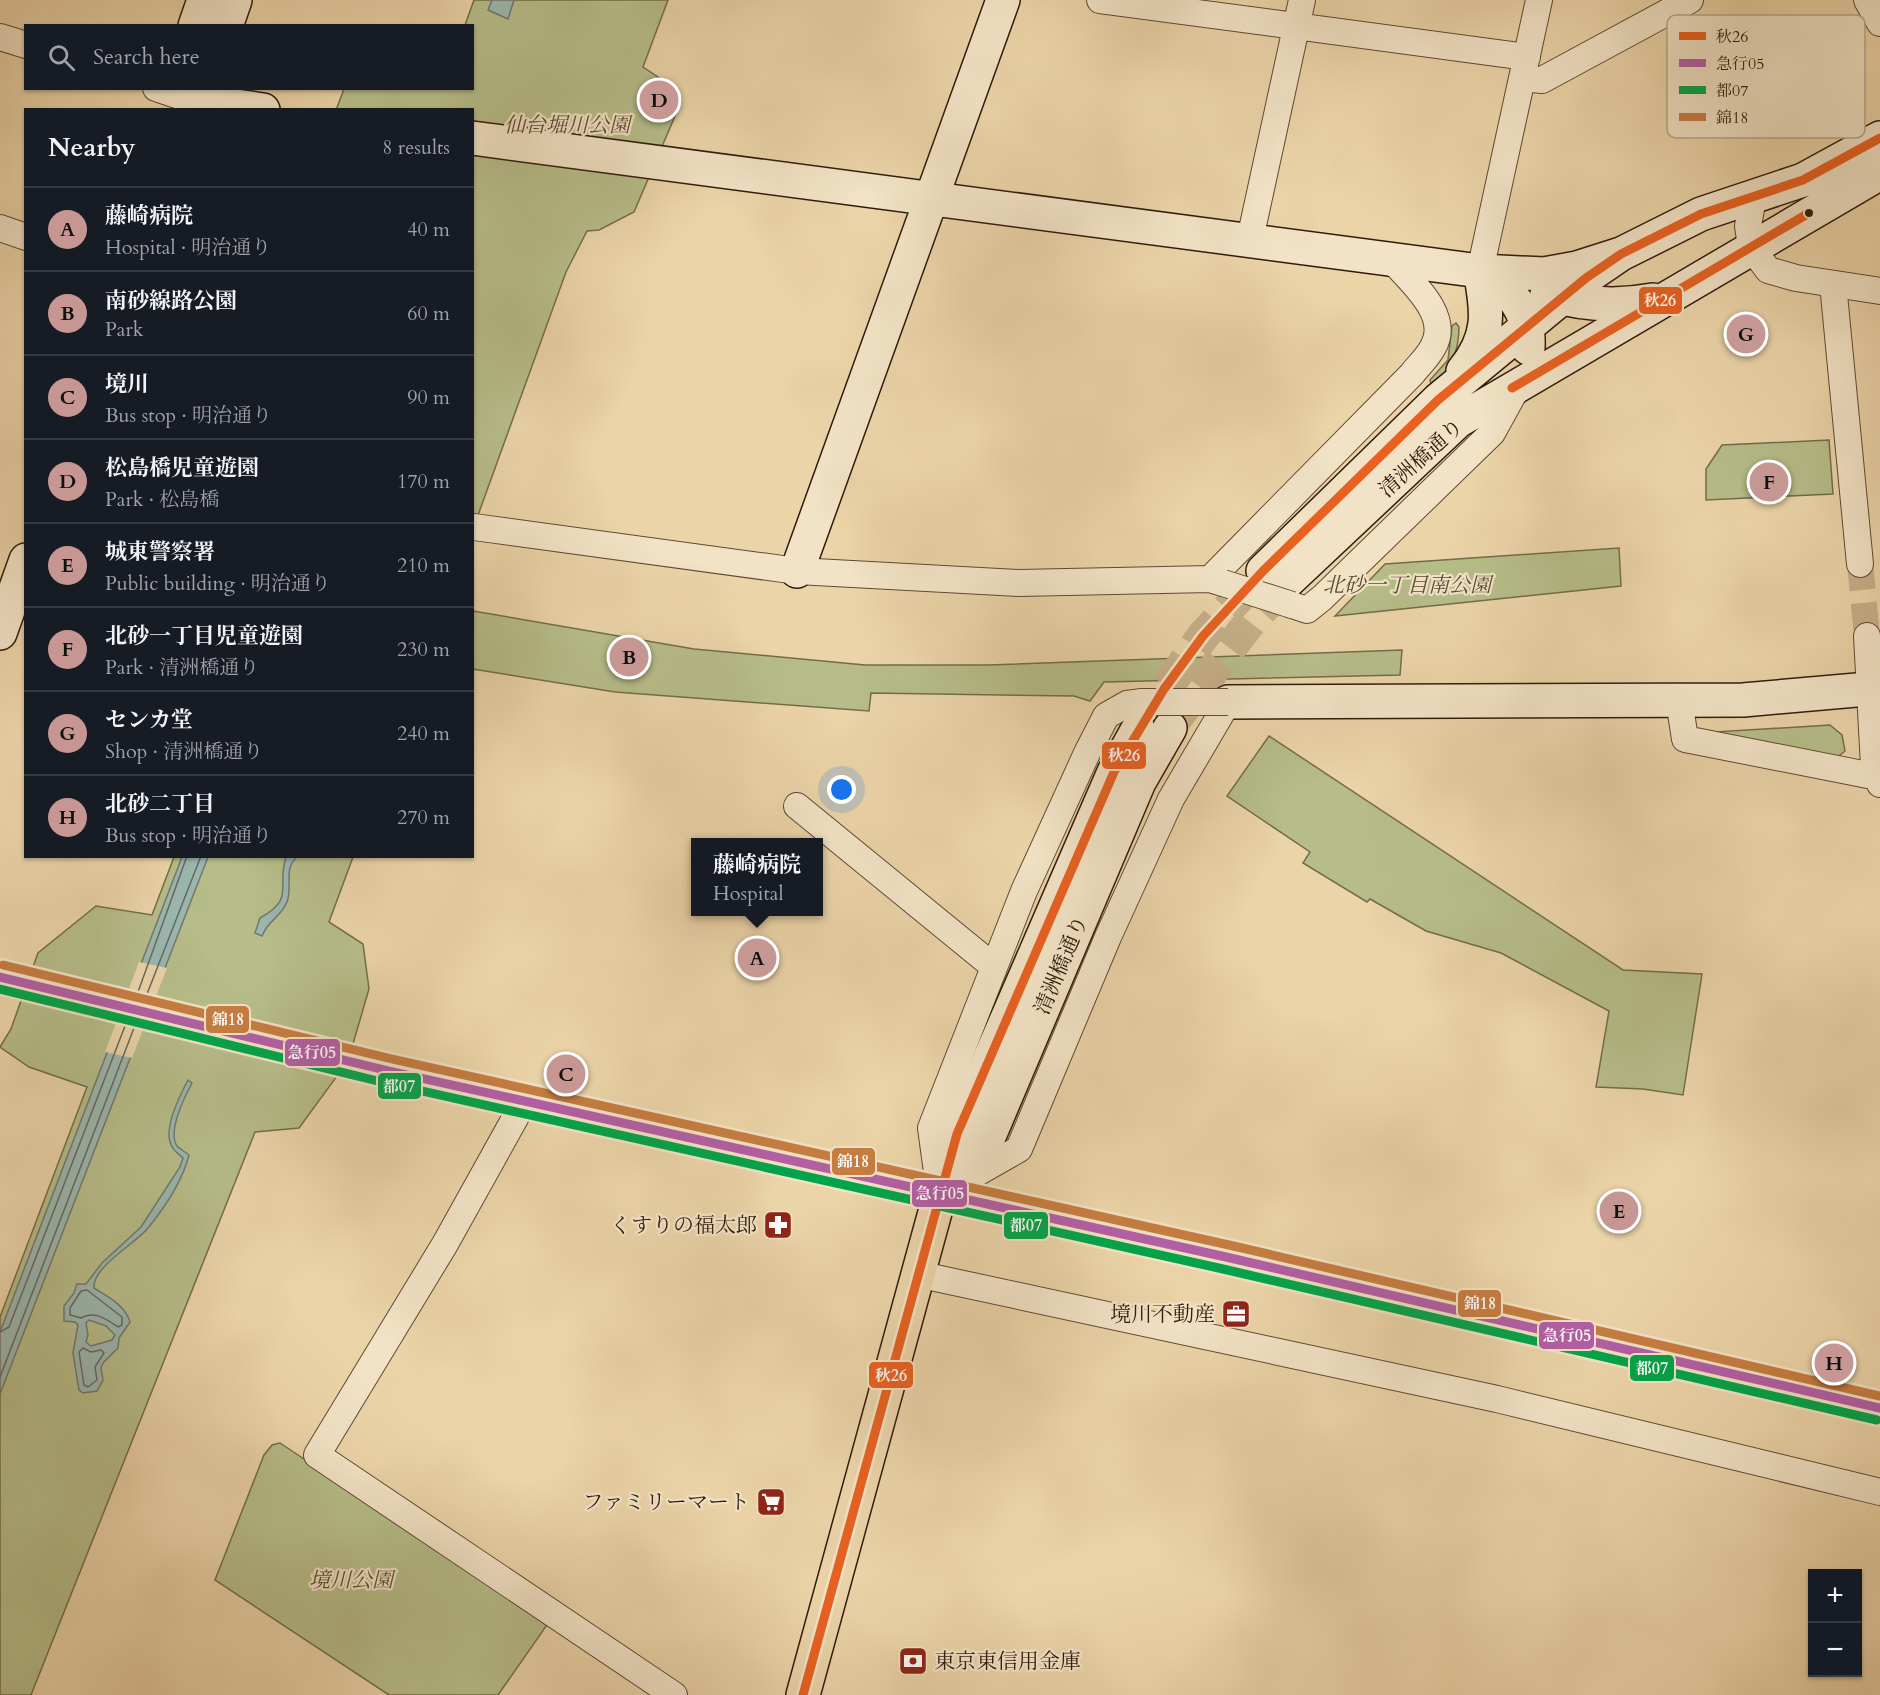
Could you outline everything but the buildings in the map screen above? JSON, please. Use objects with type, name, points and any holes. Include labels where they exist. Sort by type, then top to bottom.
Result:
[{"type":"main road","points":[[0,977],[524,1102],[1237,1259],[1880,1408]]},
{"type":"main road","name":"清洲橋通り","points":[[803,1695],[940,1194]]},
{"type":"street","points":[[196,24],[204,0]]},
{"type":"street","points":[[227,24],[235,0]]},
{"type":"street","points":[[797,571],[1002,0]]},
{"type":"street","points":[[1100,0],[1296,25],[1524,67],[1542,80],[1690,0]]},
{"type":"street","points":[[1250,239],[1302,0]]},
{"type":"street","points":[[1438,400],[1475,357],[1484,336],[1486,306],[1480,271],[1539,0]]},
{"type":"street","points":[[1867,0],[1880,23]]},
{"type":"street","points":[[0,37],[24,44]]},
{"type":"street","points":[[164,90],[253,108]]},
{"type":"street","points":[[474,138],[1480,271],[1544,274],[1577,268],[1621,254]]},
{"type":"street","name":"清洲橋通り","points":[[1281,586],[1438,400],[1562,298],[1621,254],[1701,214],[1803,180],[1880,138]]},
{"type":"street","name":"清洲橋通り","points":[[1281,586],[1458,421],[1665,297],[1880,173]]},
{"type":"street","points":[[1753,198],[1748,226],[1751,247],[1768,270],[1796,278],[1880,291]]},
{"type":"street","points":[[0,228],[24,236]]},
{"type":"street","points":[[1216,581],[1413,374],[1434,346],[1438,329],[1431,305],[1390,258]]},
{"type":"street","points":[[1480,271],[1562,298],[1623,306],[1665,297]]},
{"type":"street","points":[[1480,271],[1509,290],[1523,313],[1529,345],[1519,384]]},
{"type":"street","points":[[1833,284],[1860,564]]},
{"type":"street","points":[[474,527],[797,571],[1019,583],[1216,581],[1281,586]]},
{"type":"street","points":[[0,633],[24,566]]},
{"type":"street","points":[[1867,636],[1875,689],[1874,766],[1879,780]]},
{"type":"street","points":[[1228,702],[1171,799],[1108,937],[1019,1149],[940,1194],[931,1128],[994,967],[1068,795],[1106,716],[1127,704],[1150,719],[1228,702],[1743,700],[1875,689]]},
{"type":"street","points":[[1679,700],[1685,739],[1879,780]]},
{"type":"street","name":"清洲橋通り","points":[[940,1194],[987,1141],[1139,782],[1150,719]]},
{"type":"street","points":[[797,806],[994,967]]},
{"type":"street","points":[[524,1102],[445,1244],[317,1455],[674,1695]]},
{"type":"street","points":[[917,1274],[1497,1399],[1880,1492]]},
{"type":"green space","name":"仙台堀川公園","points":[[474,0],[668,0],[643,67],[667,83],[681,102],[634,212],[599,230],[587,231],[566,272],[474,526],[474,108],[337,108],[344,90],[474,90],[474,24],[465,24]]},
{"type":"green space","points":[[1456,323],[1459,327],[1459,337],[1455,353],[1444,374],[1432,388],[1430,380],[1448,360],[1452,326]]},
{"type":"green space","points":[[1829,440],[1833,494],[1706,500],[1706,469],[1722,445]]},
{"type":"green space","name":"北砂一丁目南公園","points":[[1619,548],[1621,586],[1335,616],[1385,564]]},
{"type":"green space","points":[[474,611],[694,649],[865,665],[989,665],[1402,650],[1400,675],[1104,682],[1090,701],[1074,696],[871,693],[869,711],[615,692],[474,669]]},
{"type":"green space","points":[[1830,725],[1842,735],[1845,751],[1834,760],[1698,733]]},
{"type":"green space","points":[[1269,736],[1623,970],[1702,974],[1683,1095],[1643,1089],[1596,1087],[1609,1011],[1501,953],[1426,931],[1370,899],[1367,902],[1303,863],[1310,852],[1227,796]]},
{"type":"green space","points":[[174,858],[353,858],[329,922],[363,944],[369,989],[348,1061],[299,1128],[255,1132],[31,1695],[0,1695],[0,1317],[87,1087],[29,1067],[0,1047],[11,1029],[38,953],[96,906],[152,915]]},
{"type":"green space","name":"境川公園","points":[[280,1443],[549,1622],[498,1695],[389,1695],[215,1580],[264,1455],[272,1445]]},
{"type":"water","points":[[492,0],[514,0],[508,19],[488,10]]},
{"type":"water","points":[[182,858],[208,858],[0,1394],[0,1332]]},
{"type":"water","points":[[286,858],[296,858],[290,867],[287,902],[262,936],[255,933],[260,918],[271,911],[281,898]]},
{"type":"water","points":[[188,1080],[192,1083],[178,1114],[174,1132],[177,1146],[189,1155],[186,1165],[173,1193],[155,1220],[107,1264],[95,1280],[94,1288],[120,1306],[130,1322],[119,1338],[118,1348],[103,1363],[101,1368],[103,1380],[97,1391],[83,1393],[79,1390],[73,1353],[78,1325],[75,1322],[64,1321],[64,1306],[74,1293],[77,1284],[86,1284],[102,1263],[141,1227],[180,1167],[183,1158],[173,1148],[169,1133],[173,1114]],"holes":[[[89,1320],[106,1326],[115,1335],[112,1340],[91,1346],[86,1342],[88,1335],[86,1323]]]},
{"type":"pier","points":[[139,962],[167,968],[132,1058],[105,1052]]},
{"type":"tunnel","points":[[1860,564],[1867,636]]},
{"type":"tunnel","points":[[1139,727],[1203,636],[1263,571]]},
{"type":"tunnel","points":[[1170,726],[1251,621],[1288,581]]},
{"type":"transit line","name":"秋26","points":[[803,1695],[957,1134],[1114,772],[1164,689],[1203,636],[1263,571],[1438,400],[1586,278],[1621,254],[1701,214],[1803,180],[1880,138]]},
{"type":"transit line","name":"秋26","points":[[1512,388],[1809,213]]},
{"type":"transit line","name":"錦18","points":[[3,965],[392,1059],[1229,1245],[1880,1396]]},
{"type":"transit line","name":"急行05","points":[[0,977],[389,1071],[1226,1257],[1880,1408]]},
{"type":"transit line","name":"都07","points":[[0,989],[386,1083],[1223,1269],[1877,1420]]},
{"type":"place","name":"松島橋児童遊園","points":[[659,100]]},
{"type":"place","name":"センカ堂","points":[[1746,334]]},
{"type":"place","name":"北砂一丁目児童遊園","points":[[1769,482]]},
{"type":"place","name":"南砂線路公園","points":[[629,657]]},
{"type":"place","name":"藤崎病院","points":[[757,958]]},
{"type":"place","name":"境川","points":[[566,1074]]},
{"type":"place","name":"城東警察署","points":[[1619,1211]]},
{"type":"place","name":"くすりの福太郎","points":[[778,1225]]},
{"type":"place","name":"境川不動産","points":[[1236,1314]]},
{"type":"place","name":"北砂二丁目","points":[[1834,1363]]},
{"type":"place","name":"ファミリーマート","points":[[771,1502]]},
{"type":"place","name":"東京東信用金庫","points":[[913,1661]]}]
